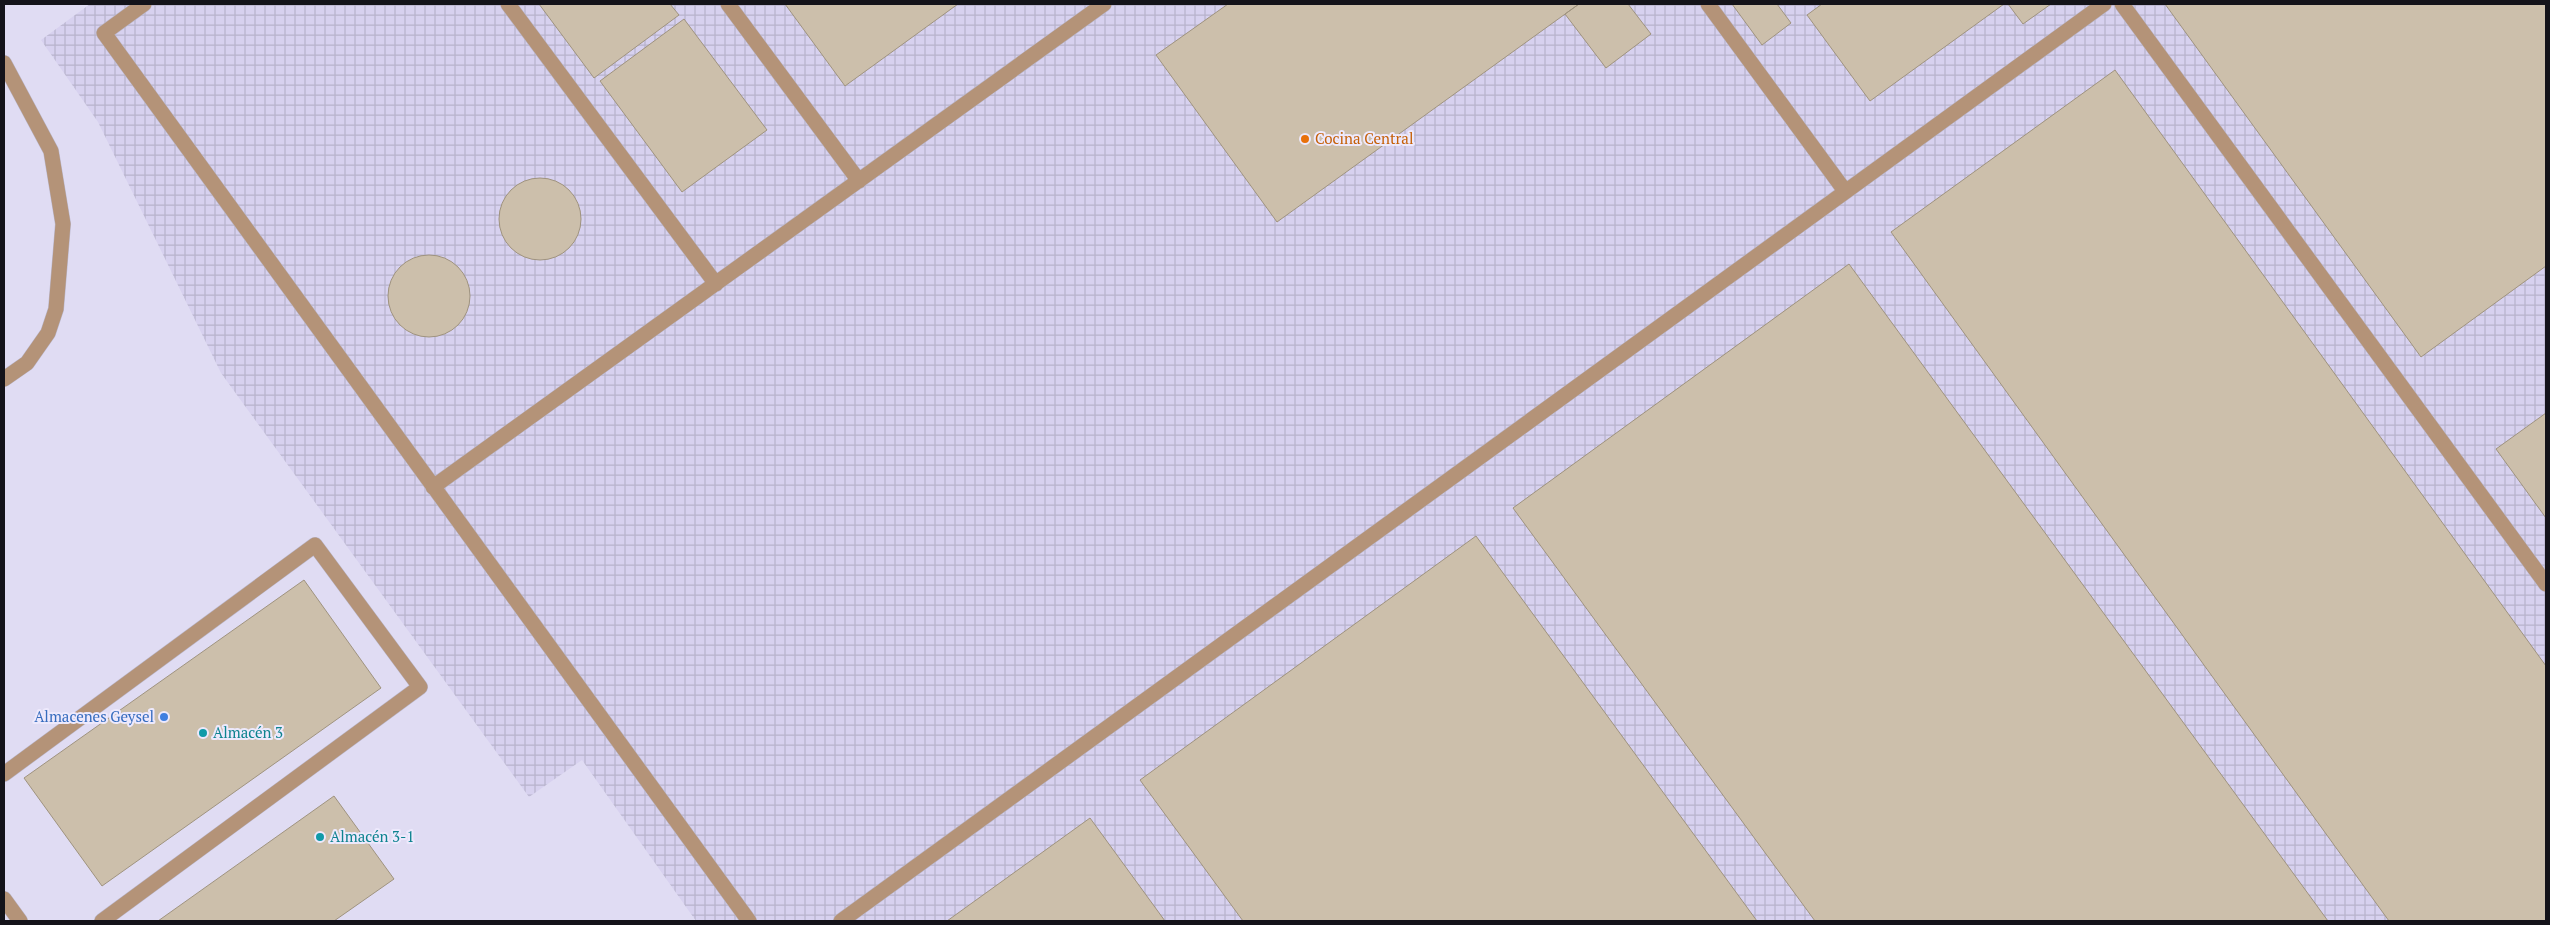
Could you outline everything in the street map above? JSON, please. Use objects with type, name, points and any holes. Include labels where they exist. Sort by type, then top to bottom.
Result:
[{"type":"lane","points":[[144,4],[104,33],[750,921]]},
{"type":"lane","points":[[508,4],[716,284]]},
{"type":"lane","points":[[728,4],[859,181]]},
{"type":"lane","points":[[433,487],[1104,4]]},
{"type":"lane","points":[[1708,4],[1846,191]]},
{"type":"lane","points":[[842,921],[2104,4]]},
{"type":"lane","points":[[2122,4],[2546,584]]},
{"type":"lane","points":[[4,62],[51,151],[64,224],[56,308],[48,333],[27,363],[4,379]]},
{"type":"lane","points":[[4,774],[315,545],[420,687],[102,921]]},
{"type":"lane","points":[[4,899],[20,921]]},
{"type":"shaded area","points":[[90,4],[2546,4],[2546,921],[696,921],[582,760],[529,797],[221,373],[98,122],[41,40]]},
{"type":"building","points":[[539,4],[670,4],[679,15],[594,78]]},
{"type":"building","points":[[785,4],[958,4],[845,86]]},
{"type":"building","name":"Cocina Central","points":[[1228,4],[1579,4],[1277,222],[1156,55]]},
{"type":"building","points":[[1579,4],[1628,4],[1651,34],[1606,68],[1565,14]]},
{"type":"building","points":[[1732,4],[1777,4],[1791,23],[1762,45]]},
{"type":"building","points":[[1822,4],[2004,4],[1870,101],[1807,15]]},
{"type":"building","points":[[2008,4],[2051,4],[2023,24]]},
{"type":"building","points":[[2165,4],[2546,4],[2546,266],[2421,357]]},
{"type":"building","points":[[684,19],[767,130],[682,192],[600,81]]},
{"type":"building","points":[[2115,70],[2546,666],[2546,921],[2389,921],[1891,232]]},
{"type":"building","points":[[540,178],[556,181],[569,190],[578,203],[581,219],[578,235],[569,248],[556,257],[540,260],[524,257],[511,248],[502,235],[499,219],[502,203],[511,190],[524,181]]},
{"type":"building","points":[[429,255],[445,258],[458,267],[467,280],[470,296],[467,312],[458,325],[445,334],[429,337],[413,334],[400,325],[391,312],[388,296],[391,280],[400,267],[413,258]]},
{"type":"building","points":[[1849,264],[2328,921],[1815,921],[1513,508]]},
{"type":"building","points":[[2546,413],[2546,518],[2496,449]]},
{"type":"building","points":[[1476,536],[1757,921],[1243,921],[1140,780]]},
{"type":"building","name":"Almacén 3","points":[[304,580],[381,688],[102,886],[24,778]]},
{"type":"building","name":"Almacén 3-1","points":[[334,796],[394,879],[334,921],[158,921]]},
{"type":"building","points":[[1090,818],[1165,921],[947,921]]},
{"type":"place","name":"Cocina Central","points":[[1305,139]]},
{"type":"place","name":"Almacenes Geysel","points":[[164,717]]},
{"type":"place","name":"Almacén 3","points":[[203,733]]},
{"type":"place","name":"Almacén 3-1","points":[[320,837]]}]
